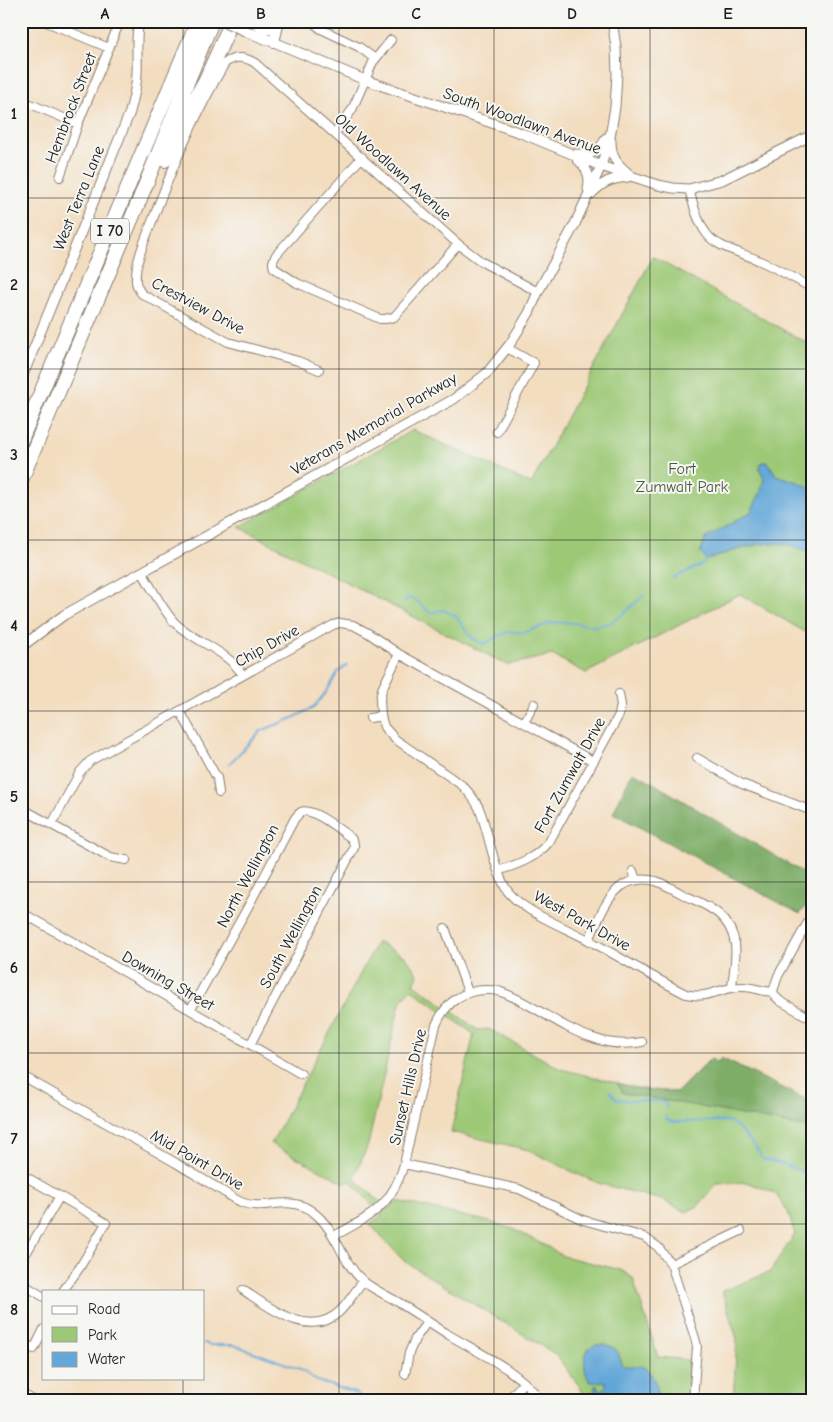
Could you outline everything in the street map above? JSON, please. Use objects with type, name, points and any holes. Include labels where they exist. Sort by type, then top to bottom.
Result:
[{"type":"highway","name":"I 70","points":[[21,440],[198,21]]},
{"type":"highway","name":"I 70","points":[[21,480],[139,202],[212,21]]},
{"type":"highway","points":[[139,202],[154,185],[232,21]]},
{"type":"main road","name":"South Woodlawn Avenue","points":[[222,21],[255,31],[274,42]]},
{"type":"main road","points":[[242,21],[255,31],[268,29],[275,21]]},
{"type":"main road","points":[[274,42],[279,21]]},
{"type":"street","points":[[44,21],[109,48]]},
{"type":"street","name":"Hembrock Street","points":[[60,177],[78,124],[120,21]]},
{"type":"street","name":"West Terra Lane","points":[[21,380],[130,112],[138,73],[137,44],[139,21]]},
{"type":"street","points":[[311,21],[321,29],[359,47],[375,58]]},
{"type":"street","name":"Veterans Memorial Parkway","points":[[21,647],[64,615],[454,399],[487,373],[529,313],[538,292],[575,224],[601,166],[615,107],[617,74],[616,47],[612,21]]},
{"type":"street","points":[[335,133],[352,110],[375,58],[391,40]]},
{"type":"street","name":"South Woodlawn Avenue","points":[[274,42],[365,80],[521,133],[601,166],[658,185],[673,188],[689,189],[722,180],[812,135]]},
{"type":"street","name":"Old Woodlawn Avenue","points":[[236,58],[248,58],[256,63],[458,244],[482,262],[538,292]]},
{"type":"street","name":"Crestview Drive","points":[[236,58],[225,64],[189,130],[146,236],[136,270],[138,289],[142,294],[228,342],[298,361],[319,370]]},
{"type":"street","points":[[21,100],[78,124]]},
{"type":"street","points":[[571,154],[588,154],[596,151],[602,146],[612,125]]},
{"type":"street","points":[[612,125],[611,148],[614,158],[621,167],[634,177]]},
{"type":"street","points":[[571,154],[586,168],[589,174],[590,181],[587,199]]},
{"type":"street","points":[[362,157],[276,255],[272,264],[277,271],[297,283],[385,320],[394,317],[458,244]]},
{"type":"street","points":[[587,199],[604,183],[634,177]]},
{"type":"street","points":[[689,189],[699,221],[706,234],[712,240],[760,261],[812,288]]},
{"type":"street","points":[[497,432],[534,363],[506,348]]},
{"type":"street","points":[[142,572],[167,613],[177,624],[231,660],[243,675]]},
{"type":"street","name":"Chip Drive","points":[[52,824],[80,772],[90,761],[333,625],[340,623],[352,626],[368,634],[400,654],[593,762]]},
{"type":"street","points":[[370,718],[381,716],[380,700],[382,689],[400,654]]},
{"type":"street","name":"Fort Zumwalt Drive","points":[[498,870],[527,860],[546,846],[619,714],[621,705],[619,694]]},
{"type":"street","points":[[524,723],[534,704]]},
{"type":"street","points":[[180,711],[217,778],[219,793]]},
{"type":"street","name":"West Park Drive","points":[[381,716],[384,726],[395,739],[463,786],[472,795],[478,807],[506,890],[513,898],[530,910],[589,940],[686,994],[707,995],[732,987],[744,986],[773,992]]},
{"type":"street","points":[[697,758],[742,784],[812,811]]},
{"type":"street","points":[[21,808],[110,857],[126,860]]},
{"type":"street","name":"North Wellington","points":[[191,1009],[295,818],[302,812],[316,814],[351,838],[354,844]]},
{"type":"street","name":"South Wellington","points":[[251,1043],[354,848],[354,844]]},
{"type":"street","points":[[633,870],[636,880]]},
{"type":"street","points":[[589,940],[606,903],[613,893],[622,886],[636,880],[658,882],[713,908],[721,915],[730,929],[735,943],[732,987]]},
{"type":"street","name":"Downing Street","points":[[21,912],[302,1074]]},
{"type":"street","points":[[812,915],[778,976],[773,992],[780,1001],[812,1019]]},
{"type":"street","points":[[445,928],[468,992],[478,990],[498,991],[518,999],[565,1026],[593,1038],[625,1045],[642,1042]]},
{"type":"street","name":"Sunset Hills Drive","points":[[334,1236],[365,1219],[381,1207],[393,1192],[400,1179],[404,1164],[436,1025],[443,1012],[453,1000],[468,992]]},
{"type":"street","name":"Mid Point Drive","points":[[21,1075],[241,1202],[260,1206],[292,1203],[305,1208],[323,1221],[334,1236],[346,1260],[363,1281],[427,1322],[510,1371],[524,1382],[541,1401]]},
{"type":"street","points":[[404,1164],[518,1189],[582,1220],[644,1237],[658,1247],[671,1264],[697,1346],[693,1401]]},
{"type":"street","points":[[21,1174],[106,1223],[64,1290]]},
{"type":"street","points":[[21,1262],[60,1196]]},
{"type":"street","points":[[671,1264],[741,1230]]},
{"type":"street","points":[[243,1290],[294,1320],[312,1324],[326,1320],[339,1313],[363,1281]]},
{"type":"street","points":[[21,1284],[42,1296]]},
{"type":"street","points":[[404,1374],[409,1353],[415,1339],[427,1322]]},
{"type":"street","points":[[21,1341],[34,1349],[42,1333]]},
{"type":"street","points":[[507,1401],[524,1382]]},
{"type":"street","points":[[21,1393],[34,1401]]},
{"type":"green space","name":"Fort Zumwalt Park","points":[[653,257],[812,346],[812,636],[740,594],[586,673],[552,655],[507,665],[239,527],[413,430],[531,484]]},
{"type":"green space","points":[[632,772],[812,878],[812,898],[800,914],[613,813]]},
{"type":"green space","points":[[377,942],[406,957],[418,975],[414,984],[478,1030],[489,1029],[561,1069],[641,1089],[677,1092],[708,1061],[812,1129],[812,1386],[810,1401],[733,1401],[737,1339],[722,1291],[770,1272],[795,1234],[788,1212],[775,1193],[747,1182],[717,1184],[698,1206],[686,1212],[662,1200],[598,1183],[529,1150],[451,1132],[474,1034],[411,989],[400,1003],[368,1145],[354,1178],[388,1209],[397,1201],[490,1222],[513,1229],[563,1256],[621,1270],[633,1278],[658,1357],[689,1360],[687,1401],[586,1401],[580,1387],[555,1354],[404,1261],[370,1224],[382,1215],[350,1181],[345,1183],[271,1144]]},
{"type":"green space","points":[[721,1058],[812,1102],[812,1129],[623,1093],[617,1083],[641,1089],[677,1092],[711,1059],[718,1063]]},
{"type":"water","points":[[762,462],[768,462],[776,475],[801,483],[812,489],[812,553],[776,543],[756,545],[707,560],[700,553],[706,538],[751,512],[761,491],[764,478],[759,468]]},
{"type":"water","points":[[595,1345],[613,1347],[618,1352],[624,1366],[644,1367],[654,1380],[657,1388],[658,1392],[655,1398],[652,1401],[597,1401],[594,1396],[595,1386],[601,1391],[606,1386],[606,1382],[589,1381],[585,1365],[588,1349]]},
{"type":"waterway","points":[[673,578],[701,565],[707,560]]},
{"type":"waterway","points":[[404,602],[407,598],[411,598],[420,603],[430,613],[443,610],[456,616],[471,637],[484,644],[506,632],[523,633],[551,623],[566,622],[595,626],[610,623],[643,596]]},
{"type":"waterway","points":[[229,764],[261,731],[313,708],[327,691],[338,672],[347,665]]},
{"type":"waterway","points":[[610,1091],[616,1099],[666,1103],[666,1108]]},
{"type":"waterway","points":[[666,1115],[666,1119],[672,1122],[729,1121],[757,1149],[762,1159],[780,1163],[812,1175]]},
{"type":"waterway","points":[[205,1343],[234,1345],[300,1369],[317,1381],[355,1393],[368,1401]]},
{"type":"waterway","points":[[788,1401],[792,1399],[812,1399]]}]
